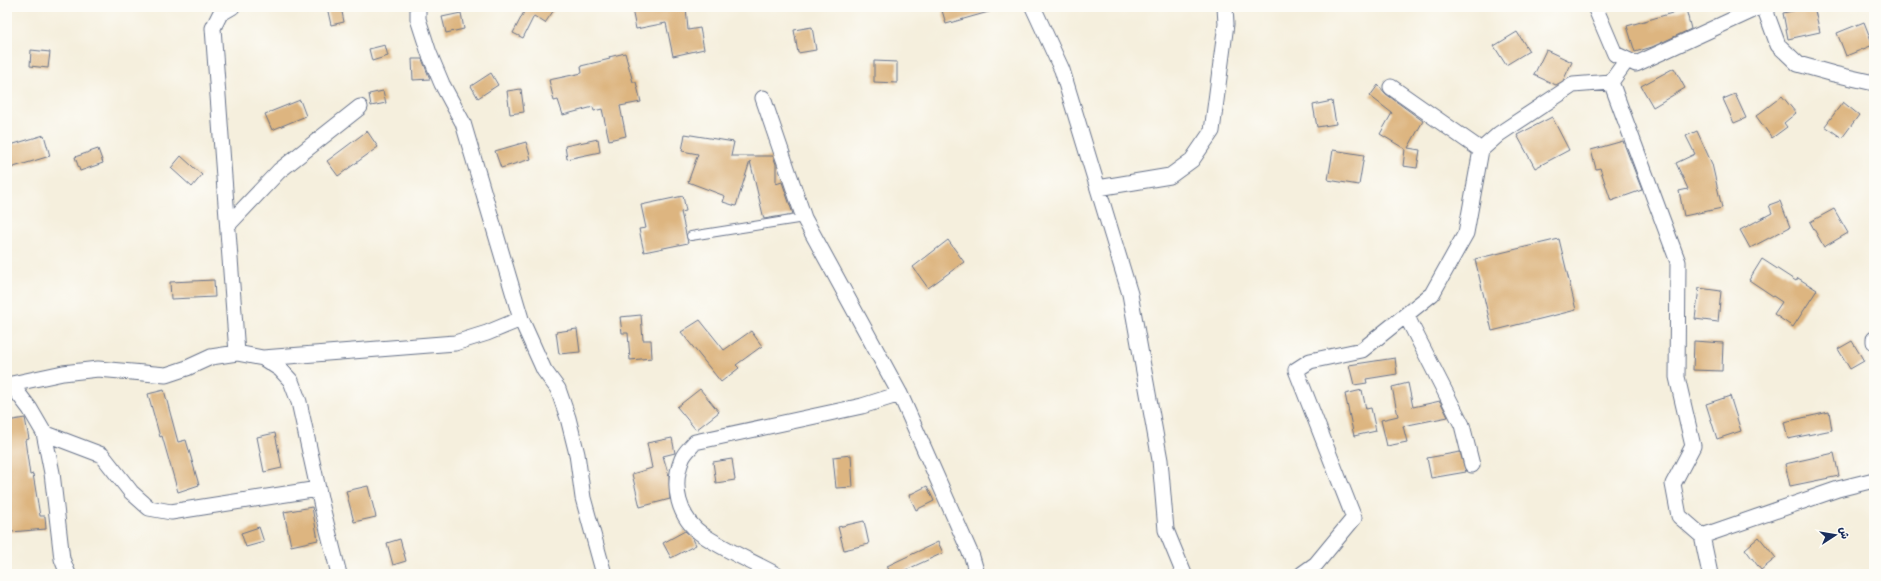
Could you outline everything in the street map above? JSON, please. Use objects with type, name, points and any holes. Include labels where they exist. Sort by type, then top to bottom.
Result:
[{"type":"street","points":[[232,7],[220,14],[213,28],[237,353]]},
{"type":"street","points":[[418,7],[418,19],[429,53],[442,84],[463,123],[521,319],[544,370],[558,389],[568,418],[578,454],[583,498],[604,574]]},
{"type":"street","points":[[1033,7],[1062,70],[1130,294],[1160,460],[1166,530],[1184,574]]},
{"type":"street","points":[[1098,188],[1170,176],[1192,160],[1212,131],[1226,24],[1225,7]]},
{"type":"street","points":[[1595,7],[1615,54],[1636,64],[1760,7]]},
{"type":"street","points":[[1767,7],[1767,15],[1778,45],[1798,64],[1874,83]]},
{"type":"street","points":[[1302,574],[1316,564],[1354,518],[1296,370],[1310,362],[1362,350],[1432,294],[1466,233],[1481,150],[1499,134],[1573,85],[1611,82],[1627,60]]},
{"type":"street","points":[[1611,82],[1678,262],[1677,377],[1693,446],[1673,484],[1679,516],[1702,536],[1710,574]]},
{"type":"street","points":[[1392,87],[1481,150]]},
{"type":"street","points":[[763,98],[804,218],[900,394],[972,557],[977,574]]},
{"type":"street","points":[[228,225],[279,172],[360,107]]},
{"type":"street","points":[[1406,314],[1462,425],[1472,465]]},
{"type":"street","points":[[68,574],[62,559],[52,473],[44,433],[30,409],[9,385],[63,373],[98,370],[166,375],[187,368],[211,357],[237,353],[263,358],[455,343],[487,333],[521,319]]},
{"type":"street","points":[[263,358],[280,369],[291,382],[299,402],[318,489],[340,574]]},
{"type":"street","points":[[775,574],[702,534],[690,523],[679,505],[676,484],[682,458],[695,442],[862,406],[900,394]]},
{"type":"street","points":[[44,433],[102,454],[131,492],[149,508],[171,512],[318,489]]},
{"type":"street","points":[[1702,536],[1838,489],[1874,480]]},
{"type":"lane","points":[[691,236],[804,218]]},
{"type":"building","points":[[327,7],[341,7],[344,22],[331,25]]},
{"type":"building","points":[[521,7],[556,7],[545,23],[534,16],[523,38],[513,33],[525,10]]},
{"type":"building","points":[[643,7],[686,7],[688,30],[700,28],[704,49],[673,56],[666,23],[636,29],[632,9]]},
{"type":"building","points":[[941,7],[992,7],[992,11],[946,24]]},
{"type":"building","points":[[1814,7],[1820,32],[1788,39],[1783,13]]},
{"type":"building","points":[[1686,9],[1691,29],[1652,47],[1635,52],[1627,26]]},
{"type":"building","points":[[461,13],[464,29],[446,33],[442,17]]},
{"type":"building","points":[[1864,22],[1873,45],[1846,56],[1837,33]]},
{"type":"building","points":[[812,27],[816,50],[798,53],[794,30]]},
{"type":"building","points":[[1517,32],[1529,51],[1506,65],[1494,46]]},
{"type":"building","points":[[385,45],[388,56],[372,61],[369,49]]},
{"type":"building","points":[[31,50],[50,52],[48,68],[30,66]]},
{"type":"building","points":[[1546,50],[1572,62],[1563,81],[1556,85],[1534,75]]},
{"type":"building","points":[[625,53],[633,82],[636,82],[641,102],[620,106],[626,136],[609,140],[602,109],[594,111],[593,107],[563,115],[558,100],[554,101],[549,80],[582,73],[581,66],[610,59],[609,57]]},
{"type":"building","points":[[412,59],[422,59],[430,79],[413,80]]},
{"type":"building","points":[[874,61],[897,62],[897,83],[874,82]]},
{"type":"building","points":[[1674,68],[1685,88],[1653,107],[1641,86]]},
{"type":"building","points":[[491,73],[498,85],[478,98],[471,86]]},
{"type":"building","points":[[1378,85],[1386,94],[1423,121],[1408,148],[1420,150],[1417,168],[1403,166],[1405,149],[1380,134],[1392,113],[1370,96]]},
{"type":"building","points":[[521,89],[524,112],[510,114],[507,91]]},
{"type":"building","points":[[383,91],[386,103],[371,106],[369,94]]},
{"type":"building","points":[[1735,94],[1746,118],[1734,123],[1723,99]]},
{"type":"building","points":[[1782,96],[1796,113],[1784,123],[1787,127],[1772,138],[1756,116]]},
{"type":"building","points":[[300,100],[306,116],[272,130],[265,114]]},
{"type":"building","points":[[1332,101],[1336,124],[1317,127],[1313,105]]},
{"type":"building","points":[[1843,102],[1859,115],[1842,138],[1825,126]]},
{"type":"building","points":[[1552,117],[1569,150],[1535,168],[1517,135]]},
{"type":"building","points":[[367,131],[378,147],[338,176],[327,161]]},
{"type":"building","points":[[1697,131],[1712,164],[1722,208],[1684,216],[1679,191],[1688,189],[1676,163],[1695,154],[1686,136]]},
{"type":"building","points":[[685,134],[734,142],[731,156],[773,156],[776,164],[776,184],[782,182],[793,214],[764,219],[750,161],[736,206],[723,202],[725,196],[688,182],[698,154],[682,151]]},
{"type":"building","points":[[44,135],[50,156],[7,169],[7,146]]},
{"type":"building","points":[[598,139],[600,152],[567,159],[565,146]]},
{"type":"building","points":[[1623,141],[1642,190],[1611,201],[1600,168],[1596,169],[1591,150]]},
{"type":"building","points":[[526,142],[531,159],[501,168],[495,151]]},
{"type":"building","points":[[98,149],[103,163],[80,171],[75,157]]},
{"type":"building","points":[[1333,150],[1364,155],[1359,185],[1328,180]]},
{"type":"building","points":[[181,156],[202,175],[192,187],[171,168]]},
{"type":"building","points":[[683,196],[686,211],[681,212],[688,243],[644,252],[639,229],[646,228],[641,205]]},
{"type":"building","points":[[1780,201],[1790,227],[1750,248],[1740,230],[1772,213],[1769,205]]},
{"type":"building","points":[[1834,209],[1848,233],[1824,247],[1810,222]]},
{"type":"building","points":[[1559,239],[1576,310],[1492,331],[1475,259]]},
{"type":"building","points":[[948,240],[964,262],[928,288],[913,267]]},
{"type":"building","points":[[1762,259],[1796,281],[1798,278],[1817,290],[1793,327],[1774,314],[1782,302],[1749,280]]},
{"type":"building","points":[[214,280],[215,297],[171,299],[170,282]]},
{"type":"building","points":[[1699,288],[1721,291],[1718,322],[1695,319]]},
{"type":"building","points":[[641,315],[643,340],[651,340],[652,358],[630,360],[628,333],[622,333],[620,317]]},
{"type":"building","points":[[700,320],[724,350],[751,331],[762,346],[736,365],[739,368],[721,382],[681,332]]},
{"type":"building","points":[[577,329],[580,352],[559,354],[556,332]]},
{"type":"building","points":[[1694,341],[1723,343],[1722,371],[1693,370]]},
{"type":"building","points":[[1852,341],[1864,361],[1850,369],[1838,349]]},
{"type":"building","points":[[1395,358],[1397,374],[1366,379],[1367,383],[1354,385],[1349,365]]},
{"type":"building","points":[[1408,383],[1413,407],[1440,401],[1448,417],[1403,426],[1407,442],[1387,446],[1381,420],[1398,416],[1392,387]]},
{"type":"building","points":[[700,389],[719,412],[696,430],[677,407]]},
{"type":"building","points":[[164,390],[178,442],[186,440],[199,485],[178,492],[148,394]]},
{"type":"building","points":[[1362,390],[1366,409],[1371,408],[1376,431],[1354,436],[1345,394]]},
{"type":"building","points":[[1730,396],[1741,431],[1717,439],[1706,404]]},
{"type":"building","points":[[1829,412],[1832,430],[1788,439],[1784,422]]},
{"type":"building","points":[[25,418],[29,439],[25,440],[30,475],[33,474],[40,516],[45,516],[46,529],[11,532],[8,512],[7,513],[7,421]]},
{"type":"building","points":[[275,433],[282,468],[264,472],[257,437]]},
{"type":"building","points":[[672,438],[675,453],[663,456],[669,476],[670,499],[640,507],[632,474],[652,468],[647,443]]},
{"type":"building","points":[[1460,452],[1466,472],[1431,478],[1427,458]]},
{"type":"building","points":[[1834,453],[1839,476],[1790,486],[1785,464]]},
{"type":"building","points":[[851,455],[853,487],[836,488],[833,457]]},
{"type":"building","points":[[732,459],[735,480],[716,483],[713,462]]},
{"type":"building","points":[[368,486],[376,517],[354,522],[346,491]]},
{"type":"building","points":[[927,486],[934,501],[916,510],[909,495]]},
{"type":"building","points":[[312,507],[318,540],[291,546],[284,512]]},
{"type":"building","points":[[864,521],[869,544],[844,550],[838,527]]},
{"type":"building","points":[[259,527],[264,542],[246,547],[241,533]]},
{"type":"building","points":[[685,531],[692,537],[696,545],[671,558],[663,543]]},
{"type":"building","points":[[1759,537],[1776,558],[1761,570],[1745,549]]},
{"type":"building","points":[[400,539],[406,561],[393,565],[387,543]]},
{"type":"building","points":[[938,542],[943,553],[897,574],[891,574],[887,566]]}]
